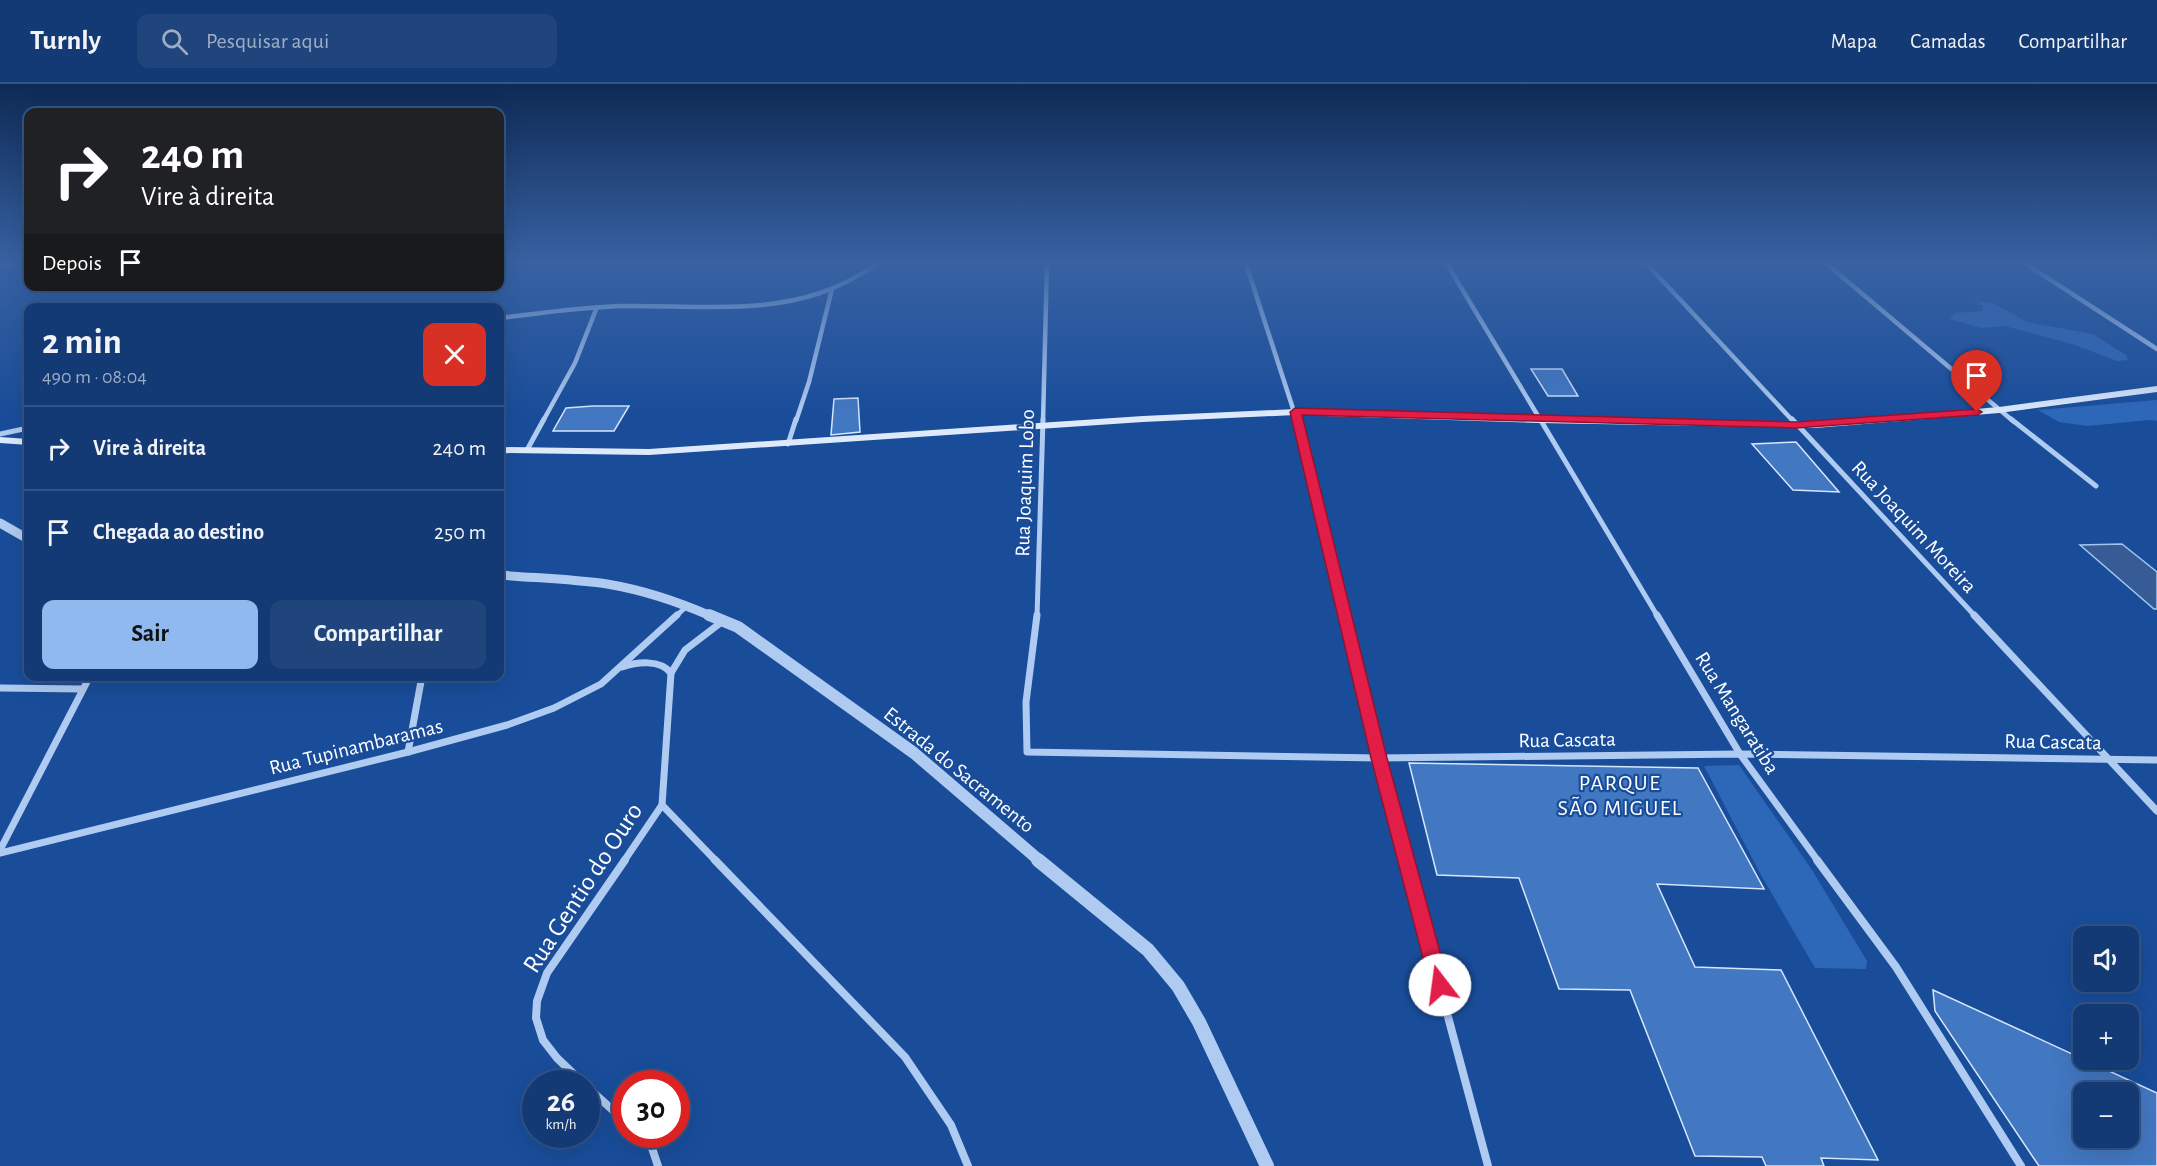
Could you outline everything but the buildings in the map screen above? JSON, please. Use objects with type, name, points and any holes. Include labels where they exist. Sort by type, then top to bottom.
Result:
[{"type":"main road","points":[[504,450],[649,452],[1295,412],[1796,425],[1999,410],[2157,389]]},
{"type":"main road","points":[[0,441],[24,442]]},
{"type":"street","points":[[504,318],[531,314]]},
{"type":"street","points":[[527,450],[580,355],[591,332],[595,314]]},
{"type":"street","points":[[788,444],[809,382],[826,314]]},
{"type":"street","name":"Rua Joaquim Lobo","points":[[1026,702],[1038,605],[1046,314]]},
{"type":"street","points":[[1263,314],[1295,412],[1379,758],[1488,1166]]},
{"type":"street","name":"Rua Mangaratiba","points":[[1477,314],[1740,754],[1896,967],[2021,1166]]},
{"type":"street","name":"Rua Joaquim Moreira","points":[[1694,314],[2157,811]]},
{"type":"street","points":[[1886,314],[1999,410],[2096,486]]},
{"type":"street","points":[[2104,314],[2157,349]]},
{"type":"street","points":[[0,434],[24,429]]},
{"type":"street","points":[[0,523],[24,537]]},
{"type":"street","name":"Estrada do Sacramento","points":[[504,575],[607,584],[687,606],[738,627],[914,753],[1025,849],[1148,950],[1178,986],[1199,1022],[1267,1166]]},
{"type":"street","name":"Rua Tupinambaramas","points":[[0,851],[408,752],[507,725],[554,708],[601,684],[687,606]]},
{"type":"street","points":[[723,621],[690,644],[674,663],[671,673],[662,805],[905,1057],[951,1125],[968,1166]]},
{"type":"street","points":[[620,667],[639,661],[649,662],[668,669],[671,673]]},
{"type":"street","points":[[0,851],[87,681]]},
{"type":"street","points":[[408,752],[421,681]]},
{"type":"street","points":[[0,688],[82,689]]},
{"type":"street","name":"Rua Cascata","points":[[1026,702],[1027,752],[1379,758],[1740,754],[2157,760]]},
{"type":"street","name":"Rua Gentio do Ouro","points":[[569,1070],[551,1054],[538,1031],[536,1005],[548,973],[662,805]]},
{"type":"street","points":[[600,1099],[612,1109]]},
{"type":"street","points":[[652,1148],[658,1166]]},
{"type":"shaded area","points":[[1954,314],[2014,314],[2027,322],[2093,334],[2126,355],[2128,360],[2117,361],[2075,345],[2005,326],[1981,328],[1950,319]]},
{"type":"shaded area","points":[[2157,400],[2157,421],[2088,426],[2059,422],[2038,410]]},
{"type":"shaded area","points":[[2122,544],[2157,572],[2157,609],[2154,609],[2080,545]]},
{"type":"shaded area","points":[[1739,765],[1812,870],[1867,961],[1866,969],[1815,968],[1761,875],[1704,766]]},
{"type":"district","name":"PARQUE SÃO MIGUEL","points":[[1620,796]]},
{"type":"route","points":[[1440,985],[1379,758],[1295,412],[1796,425],[1977,412]]}]
